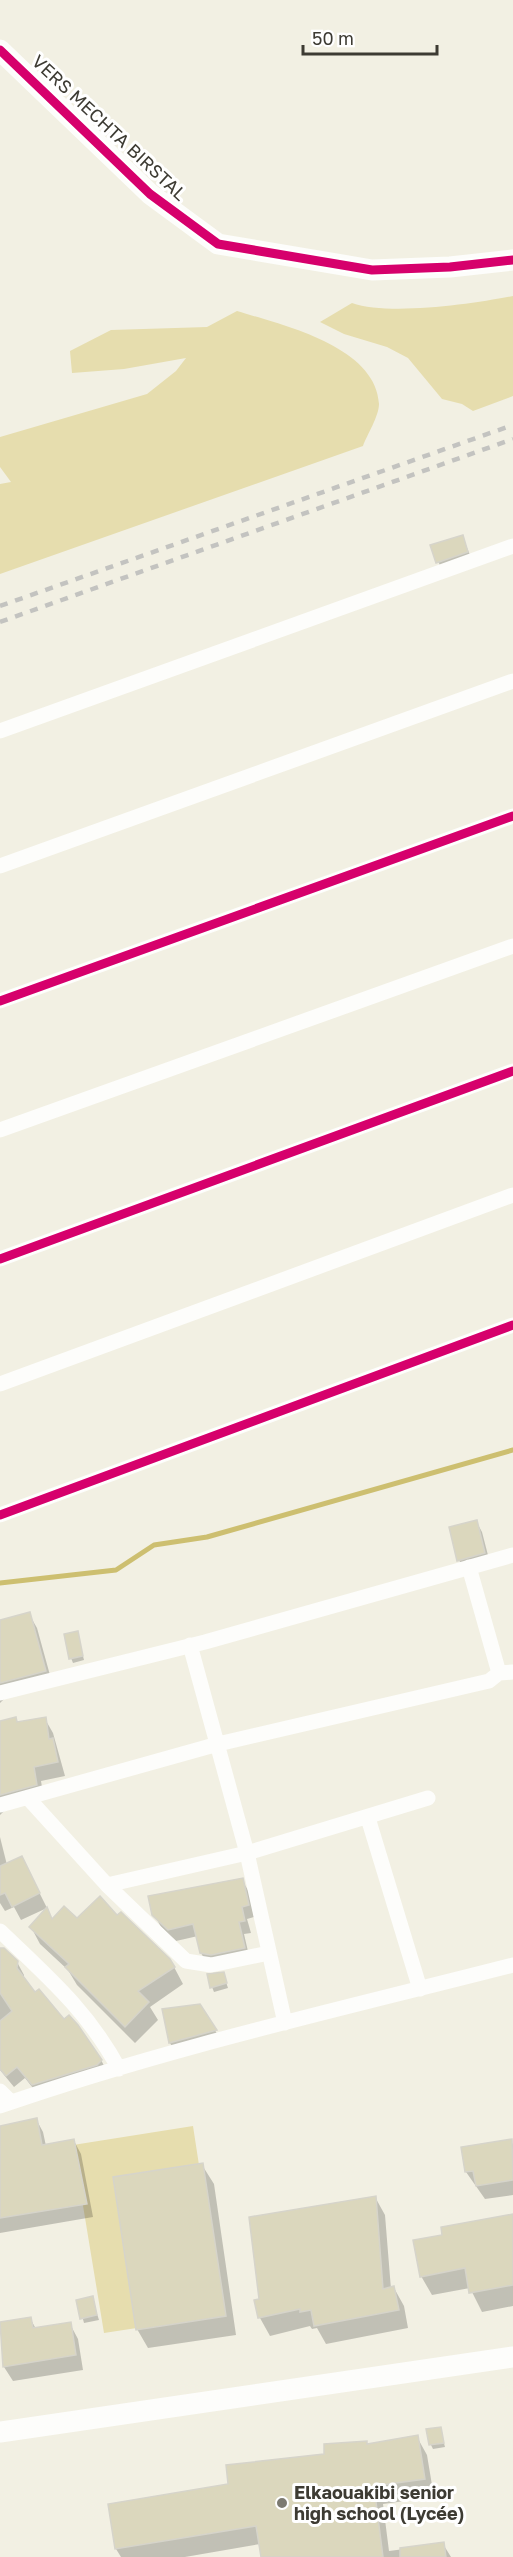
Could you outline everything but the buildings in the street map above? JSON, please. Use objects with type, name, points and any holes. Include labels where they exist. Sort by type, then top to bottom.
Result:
[{"type":"street","name":"VERS MECHTA BIRSTAL","points":[[0,50],[150,194],[218,244],[372,270],[450,267],[513,260]]},
{"type":"street","points":[[0,732],[513,546]]},
{"type":"street","points":[[0,866],[513,681]]},
{"type":"street","points":[[0,1001],[513,816]]},
{"type":"street","points":[[0,1130],[513,946]]},
{"type":"street","points":[[0,1260],[513,1071]]},
{"type":"street","points":[[0,1384],[513,1196]]},
{"type":"street","points":[[0,1515],[513,1325]]},
{"type":"street","points":[[0,1693],[190,1645],[513,1555]]},
{"type":"street","points":[[0,1804],[218,1744],[489,1681],[506,1673],[469,1567]]},
{"type":"street","points":[[190,1645],[247,1853],[285,2023]]},
{"type":"street","points":[[28,1798],[107,1885],[186,1961],[212,1965],[269,1953]]},
{"type":"street","points":[[107,1885],[247,1853],[428,1798]]},
{"type":"street","points":[[368,1818],[420,1989]]},
{"type":"street","points":[[0,1931],[71,1999],[95,2028],[119,2069]]},
{"type":"street","points":[[0,2091],[6,2104],[66,2083],[285,2023],[513,1965]]},
{"type":"street","points":[[0,2432],[513,2357]]},
{"type":"shaded area","points":[[513,296],[513,396],[473,411],[462,404],[442,399],[408,358],[387,347],[344,334],[320,322],[352,303],[387,309],[409,309]]},
{"type":"shaded area","points":[[237,311],[278,323],[324,341],[345,353],[362,367],[374,384],[379,404],[375,420],[363,446],[0,574],[0,484],[11,482],[0,467],[0,437],[147,394],[176,371],[186,358],[124,369],[72,373],[70,351],[111,330],[207,327]]},
{"type":"shaded area","points":[[193,2126],[222,2315],[104,2333],[73,2145]]},
{"type":"waterway","points":[[0,1583],[116,1570],[154,1545],[207,1537],[513,1450]]},
{"type":"railway","points":[[0,606],[513,425]]},
{"type":"railway","points":[[0,622],[513,439]]},
{"type":"cycle path","points":[[0,50],[150,194],[218,244],[372,270],[450,267],[513,260]]},
{"type":"cycle path","points":[[0,1001],[513,816]]},
{"type":"cycle path","points":[[0,1259],[513,1071]]},
{"type":"cycle path","points":[[0,1515],[513,1325]]},
{"type":"place","name":"Elkaouakibi senior high school (Lycée)","points":[[282,2503]]}]
